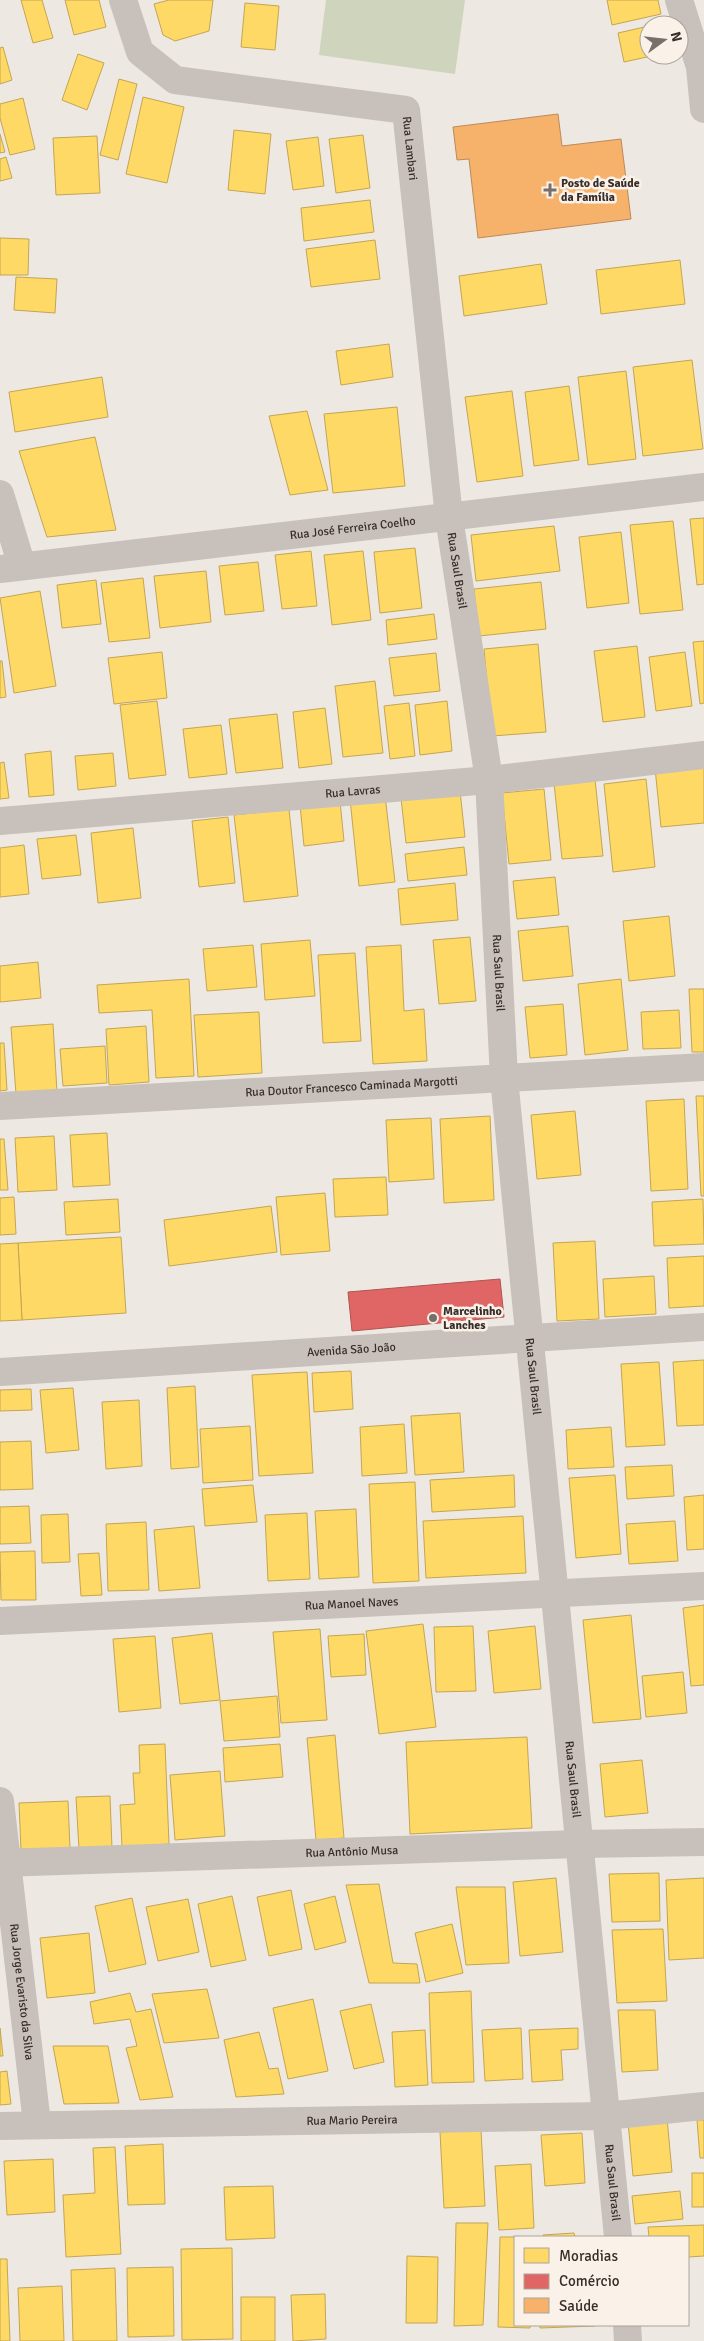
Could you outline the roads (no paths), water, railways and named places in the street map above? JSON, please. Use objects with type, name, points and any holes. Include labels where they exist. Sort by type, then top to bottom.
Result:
[{"type":"street","name":"Rua Lambari","points":[[123,0],[140,52],[175,80],[406,110],[449,517]]},
{"type":"street","points":[[679,0],[702,66],[704,109]]},
{"type":"street","name":"Rua José Ferreira Coelho","points":[[11,568],[704,487]]},
{"type":"street","points":[[0,494],[11,568]]},
{"type":"street","name":"Rua Saul Brasil","points":[[449,517],[489,780],[504,1078],[618,2236]]},
{"type":"street","name":"Rua Lavras","points":[[0,821],[489,780],[704,755]]},
{"type":"street","name":"Rua Doutor Francesco Caminada Margotti","points":[[0,1106],[704,1067]]},
{"type":"street","name":"Avenida São João","points":[[0,1372],[704,1326]]},
{"type":"street","name":"Rua Manoel Naves","points":[[0,1622],[704,1586]]},
{"type":"street","name":"Rua Jorge Evaristo da Silva","points":[[0,1801],[3,1863],[37,2124]]},
{"type":"street","name":"Rua Antônio Musa","points":[[3,1863],[579,1844],[704,1842]]},
{"type":"street","name":"Rua Mario Pereira","points":[[0,2126],[606,2116],[704,2106]]},
{"type":"street","points":[[627,2326],[628,2341]]},
{"type":"place","name":"Posto de Saúde da Família","points":[[550,190]]},
{"type":"place","name":"Marcelinho Lanches","points":[[433,1318]]}]
